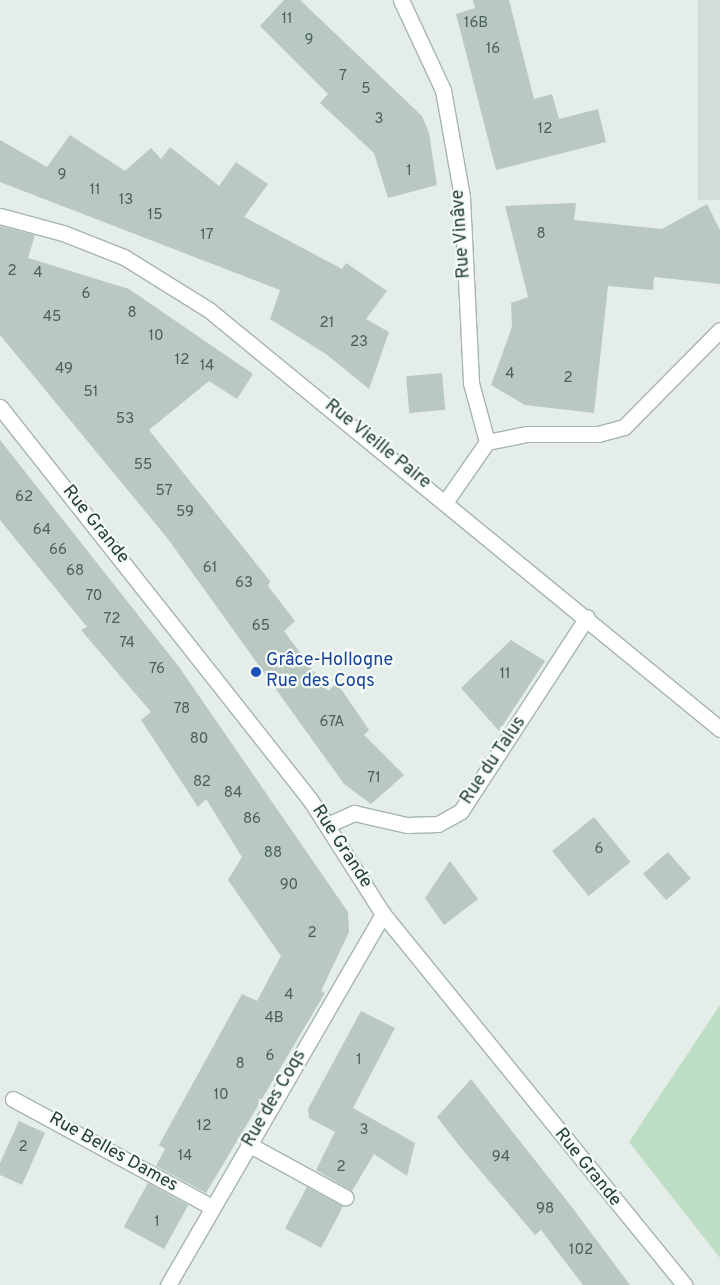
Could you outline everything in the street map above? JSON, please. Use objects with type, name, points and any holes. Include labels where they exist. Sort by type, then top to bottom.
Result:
[{"type":"street","name":"Rue Vinâve","points":[[401,0],[443,90],[462,197],[470,383],[487,442]]},
{"type":"street","name":"Rue Vieille Paire","points":[[0,216],[63,233],[124,257],[209,310],[446,501],[720,729]]},
{"type":"street","points":[[446,501],[487,442],[527,434],[598,434],[624,427],[720,330]]},
{"type":"street","name":"Rue Grande","points":[[0,407],[142,583],[327,825],[383,914],[684,1285]]},
{"type":"street","name":"Rue du Talus","points":[[327,825],[354,813],[407,825],[438,824],[461,811],[587,617]]},
{"type":"street","name":"Rue des Coqs","points":[[168,1285],[383,914]]},
{"type":"street","name":"Rue Belles Dames","points":[[13,1099],[212,1207]]},
{"type":"street","points":[[248,1144],[345,1197]]},
{"type":"shaded area","points":[[698,0],[720,0],[720,200],[698,200]]},
{"type":"green space","points":[[720,1005],[720,1258],[629,1142]]},
{"type":"building","points":[[284,0],[300,0],[422,116],[429,133],[437,185],[388,198],[374,153],[320,103],[328,94],[260,26]]},
{"type":"building","points":[[473,0],[509,0],[534,99],[552,94],[559,119],[598,109],[606,142],[496,170],[456,14],[475,8]]},
{"type":"building","points":[[70,135],[125,171],[151,148],[161,159],[170,147],[219,186],[236,162],[268,184],[244,217],[342,269],[346,263],[387,291],[366,319],[389,332],[369,389],[326,354],[270,319],[280,290],[0,182],[0,140],[47,167]]},
{"type":"building","points":[[576,203],[574,220],[662,229],[707,204],[720,230],[720,284],[654,277],[653,290],[608,286],[594,413],[525,405],[491,385],[512,327],[511,303],[528,297],[505,206]]},
{"type":"building","points":[[0,226],[35,235],[28,258],[129,289],[253,374],[237,399],[209,381],[149,430],[270,581],[268,586],[295,621],[284,631],[328,691],[337,683],[369,730],[364,735],[404,775],[371,804],[344,784],[168,539],[0,335]]},
{"type":"building","points":[[442,373],[445,410],[409,413],[406,376]]},
{"type":"building","points":[[0,440],[179,667],[348,912],[349,932],[321,991],[325,993],[206,1193],[156,1166],[165,1149],[159,1145],[242,994],[257,1001],[281,956],[228,880],[242,857],[206,799],[198,807],[141,720],[151,712],[81,630],[87,627],[0,520]]},
{"type":"building","points":[[511,640],[545,661],[499,731],[461,688]]},
{"type":"building","points":[[594,817],[631,862],[589,896],[552,851]]},
{"type":"building","points":[[668,852],[691,878],[666,900],[643,874]]},
{"type":"building","points":[[450,861],[478,899],[444,925],[425,898]]},
{"type":"building","points":[[361,1011],[395,1028],[353,1108],[415,1143],[407,1176],[374,1154],[352,1191],[316,1170],[335,1132],[309,1118],[308,1109]]},
{"type":"building","points":[[471,1079],[571,1206],[630,1285],[583,1285],[541,1230],[535,1235],[437,1117]]},
{"type":"building","points":[[19,1121],[45,1133],[22,1185],[0,1175],[0,1163]]},
{"type":"building","points":[[148,1183],[188,1205],[164,1249],[124,1227]]},
{"type":"building","points":[[307,1187],[343,1206],[321,1248],[285,1228]]},
{"type":"place","name":"Grâce-Hollogne Rue des Coqs","points":[[256,672]]}]
